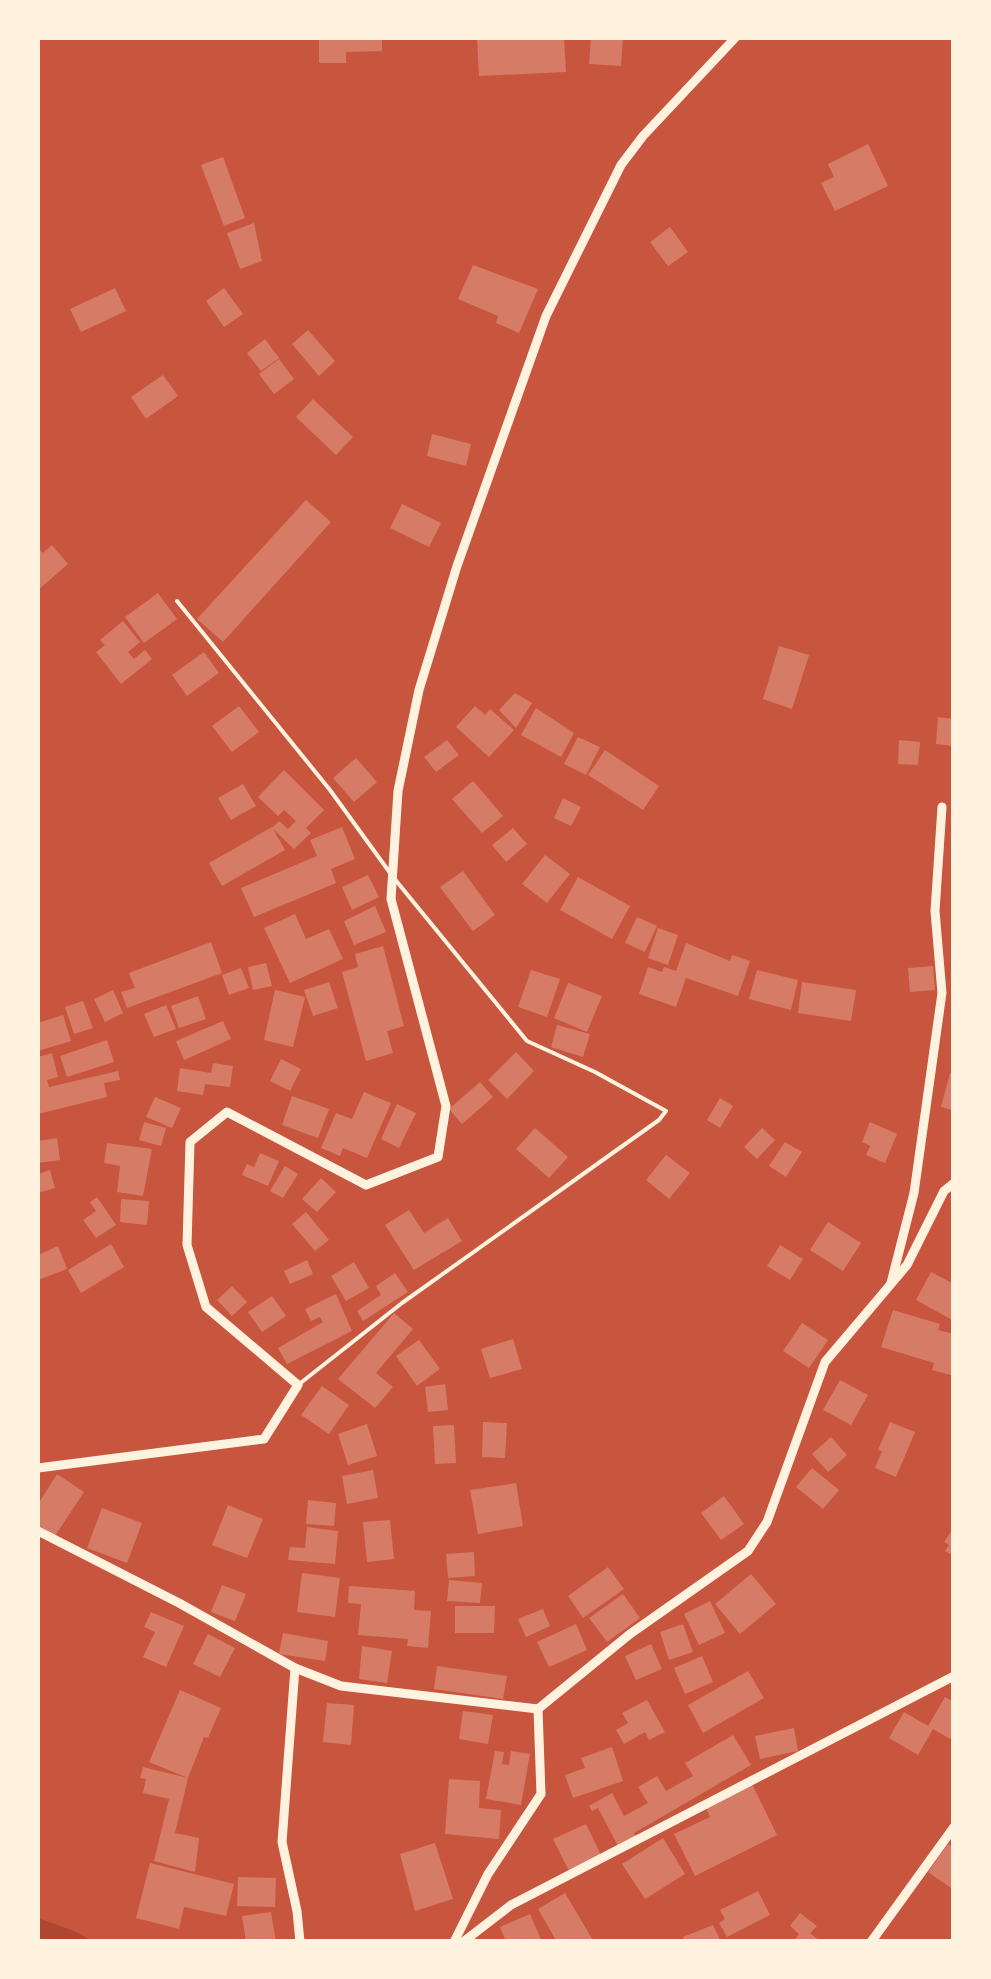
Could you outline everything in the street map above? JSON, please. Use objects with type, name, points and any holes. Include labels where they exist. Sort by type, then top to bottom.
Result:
[{"type":"street","points":[[38,1468],[264,1439],[298,1385],[206,1308],[187,1245],[190,1142],[227,1112],[366,1185],[438,1157],[446,1106],[392,899],[398,791],[418,690],[457,566],[546,316],[621,165],[643,136],[735,38]]},
{"type":"street","points":[[889,1290],[914,1194],[942,993],[935,911],[942,808]]},
{"type":"street","points":[[38,1531],[295,1668],[342,1686],[538,1710],[630,1634],[748,1551],[767,1522],[825,1362],[907,1266],[944,1191],[954,1183]]},
{"type":"street","points":[[295,1668],[282,1842],[300,1942]]},
{"type":"street","points":[[463,1942],[511,1905],[954,1676]]},
{"type":"street","points":[[454,1942],[488,1874],[541,1794],[538,1710]]},
{"type":"street","points":[[872,1942],[954,1827]]},
{"type":"lane","points":[[177,601],[330,790],[393,877],[528,1041],[666,1111],[659,1120],[402,1303],[298,1385]]},
{"type":"shaded area","points":[[38,1918],[74,1931],[92,1941],[38,1941]]},
{"type":"building","points":[[319,38],[382,38],[382,51],[346,52],[346,63],[319,63]]},
{"type":"building","points":[[477,38],[564,38],[566,72],[479,76]]},
{"type":"building","points":[[591,38],[623,38],[621,66],[589,64]]},
{"type":"building","points":[[868,144],[888,186],[835,211],[821,183],[834,177],[828,164]]},
{"type":"building","points":[[223,157],[245,218],[224,226],[201,165]]},
{"type":"building","points":[[254,223],[262,261],[240,269],[227,233]]},
{"type":"building","points":[[670,227],[688,252],[668,266],[650,242]]},
{"type":"building","points":[[473,265],[538,289],[519,333],[496,323],[498,316],[458,299]]},
{"type":"building","points":[[115,288],[126,311],[81,332],[70,309]]},
{"type":"building","points":[[224,288],[243,314],[224,327],[206,301]]},
{"type":"building","points":[[308,330],[335,361],[319,376],[292,344]]},
{"type":"building","points":[[265,339],[279,358],[261,371],[247,353]]},
{"type":"building","points":[[279,359],[294,379],[274,394],[259,374]]},
{"type":"building","points":[[163,375],[178,396],[146,419],[131,397]]},
{"type":"building","points":[[313,399],[353,437],[336,455],[296,417]]},
{"type":"building","points":[[432,434],[471,444],[466,466],[427,456]]},
{"type":"building","points":[[306,500],[331,522],[223,642],[197,619]]},
{"type":"building","points":[[402,504],[441,523],[429,547],[390,528]]},
{"type":"building","points":[[52,545],[68,564],[38,590],[38,547],[43,553]]},
{"type":"building","points":[[158,593],[177,619],[144,643],[125,617]]},
{"type":"building","points":[[123,621],[140,642],[128,652],[134,659],[145,650],[152,659],[121,684],[96,652],[105,645],[100,640]]},
{"type":"building","points":[[779,646],[809,655],[792,709],[763,699]]},
{"type":"building","points":[[204,652],[219,673],[187,696],[172,675]]},
{"type":"building","points":[[515,693],[532,703],[516,728],[499,710]]},
{"type":"building","points":[[239,706],[259,732],[232,752],[212,726]]},
{"type":"building","points":[[475,706],[485,715],[490,709],[514,730],[489,757],[456,727]]},
{"type":"building","points":[[536,708],[574,733],[561,757],[521,735]]},
{"type":"building","points":[[938,717],[954,719],[954,746],[936,744]]},
{"type":"building","points":[[578,737],[600,747],[586,775],[564,764]]},
{"type":"building","points":[[447,740],[459,755],[436,772],[424,757]]},
{"type":"building","points":[[899,740],[920,742],[918,765],[898,764]]},
{"type":"building","points":[[605,750],[659,786],[643,810],[588,775]]},
{"type":"building","points":[[356,758],[377,782],[354,802],[333,778]]},
{"type":"building","points":[[284,770],[324,810],[306,828],[311,833],[294,849],[272,828],[279,821],[288,829],[296,821],[284,810],[278,816],[258,797]]},
{"type":"building","points":[[473,781],[503,816],[482,833],[452,799]]},
{"type":"building","points":[[243,784],[256,806],[231,820],[218,798]]},
{"type":"building","points":[[563,798],[581,807],[571,826],[554,818]]},
{"type":"building","points":[[272,827],[285,850],[222,886],[209,863]]},
{"type":"building","points":[[342,827],[355,859],[331,869],[336,883],[254,917],[241,888],[317,856],[310,840]]},
{"type":"building","points":[[513,828],[527,844],[506,862],[492,845]]},
{"type":"building","points":[[545,855],[570,874],[547,903],[522,884]]},
{"type":"building","points":[[463,871],[495,915],[473,931],[440,887]]},
{"type":"building","points":[[368,875],[379,897],[352,910],[342,887]]},
{"type":"building","points":[[578,877],[630,906],[612,939],[560,910]]},
{"type":"building","points":[[375,906],[386,932],[354,945],[344,921]]},
{"type":"building","points":[[295,914],[306,939],[329,929],[343,959],[290,983],[264,928]]},
{"type":"building","points":[[637,917],[657,926],[645,952],[625,943]]},
{"type":"building","points":[[658,928],[678,935],[668,965],[648,958]]},
{"type":"building","points":[[211,942],[222,973],[127,1008],[121,992],[135,988],[129,973]]},
{"type":"building","points":[[686,943],[730,961],[732,955],[750,961],[738,996],[686,978],[676,1007],[639,994],[648,967],[676,971]]},
{"type":"building","points":[[383,946],[404,1026],[387,1031],[393,1053],[366,1061],[342,972],[358,967],[355,954]]},
{"type":"building","points":[[266,963],[272,986],[253,990],[248,967]]},
{"type":"building","points":[[933,966],[935,990],[910,992],[908,968]]},
{"type":"building","points":[[241,968],[249,988],[229,995],[222,975]]},
{"type":"building","points":[[531,970],[560,979],[547,1017],[518,1007]]},
{"type":"building","points":[[757,970],[798,980],[791,1010],[749,999]]},
{"type":"building","points":[[329,982],[338,1008],[313,1016],[304,990]]},
{"type":"building","points":[[802,982],[856,990],[851,1021],[798,1013]]},
{"type":"building","points":[[568,983],[602,996],[587,1032],[554,1018]]},
{"type":"building","points":[[113,990],[123,1013],[105,1022],[94,999]]},
{"type":"building","points":[[275,990],[305,997],[293,1047],[264,1040]]},
{"type":"building","points":[[198,996],[206,1019],[179,1028],[171,1006]]},
{"type":"building","points":[[83,1001],[93,1028],[74,1034],[65,1007]]},
{"type":"building","points":[[166,1005],[176,1029],[154,1037],[144,1014]]},
{"type":"building","points":[[63,1015],[71,1041],[38,1051],[38,1023]]},
{"type":"building","points":[[223,1021],[231,1039],[184,1060],[176,1041]]},
{"type":"building","points":[[557,1025],[590,1034],[583,1057],[551,1047]]},
{"type":"building","points":[[107,1040],[114,1062],[67,1077],[60,1056]]},
{"type":"building","points":[[516,1052],[534,1071],[507,1099],[488,1080]]},
{"type":"building","points":[[52,1053],[58,1077],[47,1080],[49,1087],[118,1071],[120,1080],[104,1083],[107,1097],[38,1114],[38,1057]]},
{"type":"building","points":[[281,1059],[301,1069],[290,1091],[270,1081]]},
{"type":"building","points":[[213,1063],[233,1066],[230,1087],[205,1084],[203,1095],[177,1091],[180,1068],[211,1073]]},
{"type":"building","points":[[950,1073],[954,1074],[954,1111],[941,1107]]},
{"type":"building","points":[[480,1082],[493,1097],[462,1124],[449,1109]]},
{"type":"building","points":[[364,1092],[391,1103],[367,1158],[343,1148],[340,1156],[321,1148],[336,1113],[352,1119]]},
{"type":"building","points":[[292,1096],[329,1109],[318,1138],[282,1125]]},
{"type":"building","points":[[155,1097],[181,1108],[172,1128],[146,1117]]},
{"type":"building","points":[[720,1098],[733,1106],[720,1128],[707,1120]]},
{"type":"building","points":[[397,1104],[416,1113],[399,1148],[381,1139]]},
{"type":"building","points":[[144,1122],[166,1128],[161,1146],[139,1140]]},
{"type":"building","points":[[870,1122],[897,1134],[885,1163],[866,1155],[870,1146],[862,1142]]},
{"type":"building","points":[[535,1128],[568,1157],[549,1178],[516,1149]]},
{"type":"building","points":[[762,1128],[775,1140],[757,1159],[744,1147]]},
{"type":"building","points":[[57,1138],[60,1160],[38,1163],[38,1141]]},
{"type":"building","points":[[785,1142],[802,1152],[786,1177],[769,1166]]},
{"type":"building","points":[[107,1143],[152,1149],[143,1196],[117,1192],[120,1166],[104,1163]]},
{"type":"building","points":[[260,1153],[279,1161],[268,1186],[242,1175],[247,1164],[254,1167]]},
{"type":"building","points":[[666,1155],[690,1173],[669,1199],[646,1180]]},
{"type":"building","points":[[285,1166],[298,1174],[283,1198],[270,1191]]},
{"type":"building","points":[[50,1170],[55,1188],[38,1193],[38,1174]]},
{"type":"building","points":[[321,1178],[336,1192],[317,1212],[302,1199]]},
{"type":"building","points":[[97,1197],[116,1225],[96,1238],[83,1220],[96,1211],[90,1202]]},
{"type":"building","points":[[121,1199],[149,1201],[147,1225],[120,1222]]},
{"type":"building","points":[[409,1210],[424,1233],[448,1218],[462,1241],[414,1270],[385,1225]]},
{"type":"building","points":[[306,1212],[329,1240],[315,1251],[292,1224]]},
{"type":"building","points":[[828,1222],[861,1243],[843,1271],[810,1250]]},
{"type":"building","points":[[111,1244],[124,1267],[81,1293],[68,1270]]},
{"type":"building","points":[[780,1245],[803,1259],[790,1280],[767,1266]]},
{"type":"building","points":[[58,1246],[67,1269],[38,1280],[38,1255]]},
{"type":"building","points":[[307,1260],[313,1274],[290,1284],[284,1271]]},
{"type":"building","points":[[354,1262],[369,1288],[346,1301],[331,1276]]},
{"type":"building","points":[[931,1272],[954,1284],[954,1321],[916,1300]]},
{"type":"building","points":[[395,1273],[408,1292],[363,1321],[357,1311],[381,1295],[376,1286]]},
{"type":"building","points":[[232,1286],[247,1302],[232,1316],[217,1300]]},
{"type":"building","points":[[336,1294],[352,1331],[287,1364],[278,1348],[323,1322],[320,1317],[311,1321],[305,1309]]},
{"type":"building","points":[[272,1296],[286,1316],[262,1332],[248,1312]]},
{"type":"building","points":[[893,1310],[940,1324],[938,1330],[954,1334],[954,1376],[932,1370],[934,1363],[881,1347]]},
{"type":"building","points":[[394,1313],[413,1329],[376,1373],[393,1387],[375,1408],[338,1379]]},
{"type":"building","points":[[802,1323],[828,1340],[809,1368],[783,1351]]},
{"type":"building","points":[[513,1339],[522,1369],[490,1378],[481,1349]]},
{"type":"building","points":[[419,1340],[440,1369],[417,1386],[396,1356]]},
{"type":"building","points":[[840,1380],[868,1395],[851,1425],[823,1410]]},
{"type":"building","points":[[445,1384],[448,1410],[428,1412],[425,1387]]},
{"type":"building","points":[[322,1386],[349,1405],[329,1434],[301,1415]]},
{"type":"building","points":[[483,1422],[507,1423],[505,1458],[482,1457]]},
{"type":"building","points":[[890,1422],[915,1432],[896,1477],[875,1468]]},
{"type":"building","points":[[367,1424],[377,1456],[348,1465],[338,1434]]},
{"type":"building","points":[[454,1425],[456,1463],[435,1464],[433,1426]]},
{"type":"building","points":[[831,1437],[847,1455],[828,1472],[812,1454]]},
{"type":"building","points":[[812,1468],[839,1490],[823,1509],[796,1487]]},
{"type":"building","points":[[373,1470],[378,1498],[347,1504],[342,1476]]},
{"type":"building","points":[[57,1474],[84,1492],[55,1536],[38,1525],[38,1504]]},
{"type":"building","points":[[516,1483],[523,1526],[478,1534],[470,1490]]},
{"type":"building","points":[[724,1496],[744,1524],[721,1540],[701,1513]]},
{"type":"building","points":[[308,1500],[336,1503],[334,1526],[306,1524]]},
{"type":"building","points":[[228,1505],[263,1519],[247,1558],[212,1545]]},
{"type":"building","points":[[102,1508],[142,1523],[127,1563],[87,1548]]},
{"type":"building","points":[[390,1520],[394,1559],[367,1562],[363,1522]]},
{"type":"building","points":[[307,1527],[338,1531],[335,1564],[288,1560],[290,1547],[305,1548]]},
{"type":"building","points":[[954,1527],[954,1556],[945,1551],[949,1545],[944,1542]]},
{"type":"building","points":[[474,1552],[475,1576],[448,1578],[446,1554]]},
{"type":"building","points":[[608,1567],[624,1589],[583,1618],[568,1596]]},
{"type":"building","points":[[302,1573],[340,1578],[335,1617],[297,1612]]},
{"type":"building","points":[[751,1574],[776,1604],[740,1634],[715,1604]]},
{"type":"building","points":[[449,1580],[482,1583],[480,1603],[447,1601]]},
{"type":"building","points":[[222,1585],[246,1594],[235,1621],[211,1612]]},
{"type":"building","points":[[349,1586],[415,1591],[414,1610],[431,1611],[428,1648],[407,1646],[408,1639],[358,1635],[361,1604],[348,1603]]},
{"type":"building","points":[[623,1594],[640,1618],[607,1642],[589,1618]]},
{"type":"building","points":[[710,1601],[725,1633],[699,1645],[684,1614]]},
{"type":"building","points":[[455,1606],[495,1606],[494,1633],[455,1633]]},
{"type":"building","points":[[543,1609],[550,1626],[526,1637],[518,1619]]},
{"type":"building","points":[[151,1612],[184,1626],[166,1667],[143,1657],[155,1632],[144,1627]]},
{"type":"building","points":[[576,1624],[587,1650],[549,1667],[537,1642]]},
{"type":"building","points":[[683,1624],[693,1652],[669,1660],[660,1632]]},
{"type":"building","points":[[283,1633],[328,1641],[325,1661],[279,1654]]},
{"type":"building","points":[[208,1634],[235,1648],[220,1677],[193,1664]]},
{"type":"building","points":[[651,1644],[662,1669],[636,1680],[625,1656]]},
{"type":"building","points":[[362,1646],[392,1651],[387,1683],[359,1679]]},
{"type":"building","points":[[702,1656],[713,1682],[685,1694],[674,1668]]},
{"type":"building","points":[[437,1666],[507,1676],[503,1699],[434,1689]]},
{"type":"building","points":[[748,1671],[764,1698],[703,1733],[688,1705]]},
{"type":"building","points":[[180,1690],[221,1708],[208,1738],[204,1737],[188,1778],[149,1762]]},
{"type":"building","points":[[945,1697],[954,1702],[954,1733],[950,1739],[933,1729],[918,1755],[889,1738],[904,1712],[928,1726]]},
{"type":"building","points":[[647,1700],[665,1732],[649,1740],[645,1732],[624,1744],[616,1730],[628,1723],[622,1713]]},
{"type":"building","points":[[327,1703],[354,1705],[351,1745],[323,1742]]},
{"type":"building","points":[[463,1711],[493,1715],[488,1744],[459,1739]]},
{"type":"building","points":[[794,1728],[798,1751],[760,1759],[755,1736]]},
{"type":"building","points":[[733,1735],[751,1765],[618,1846],[598,1808],[592,1811],[589,1806],[612,1793],[624,1816],[648,1803],[638,1787],[657,1776],[666,1791],[693,1776],[685,1763]]},
{"type":"building","points":[[612,1747],[623,1781],[573,1798],[565,1775],[585,1768],[581,1758]]},
{"type":"building","points":[[495,1751],[504,1752],[502,1764],[509,1765],[511,1751],[530,1754],[521,1805],[486,1799]]},
{"type":"building","points":[[143,1767],[188,1778],[175,1833],[199,1838],[195,1872],[154,1861],[169,1799],[143,1793],[146,1779],[140,1778]]},
{"type":"building","points":[[449,1779],[480,1781],[479,1808],[501,1810],[499,1839],[445,1834]]},
{"type":"building","points":[[752,1784],[777,1835],[695,1876],[674,1834],[710,1817],[705,1806]]},
{"type":"building","points":[[586,1824],[601,1855],[569,1871],[553,1839]]},
{"type":"building","points":[[663,1838],[685,1874],[645,1899],[622,1864]]},
{"type":"building","points":[[435,1843],[453,1899],[415,1911],[400,1854]]},
{"type":"building","points":[[948,1844],[954,1848],[954,1890],[928,1872]]},
{"type":"building","points":[[150,1863],[234,1884],[226,1916],[184,1907],[179,1929],[136,1918]]},
{"type":"building","points":[[238,1877],[276,1878],[275,1907],[237,1906]]},
{"type":"building","points":[[758,1891],[770,1915],[727,1937],[719,1923],[725,1919],[720,1910]]},
{"type":"building","points":[[565,1893],[594,1942],[557,1942],[538,1909]]},
{"type":"building","points":[[271,1912],[276,1942],[246,1942],[242,1916]]},
{"type":"building","points":[[800,1913],[817,1926],[810,1933],[821,1942],[793,1942],[799,1934],[790,1926]]},
{"type":"building","points":[[530,1914],[542,1942],[506,1942],[500,1927]]},
{"type":"building","points":[[713,1925],[721,1942],[685,1942],[683,1937]]}]
